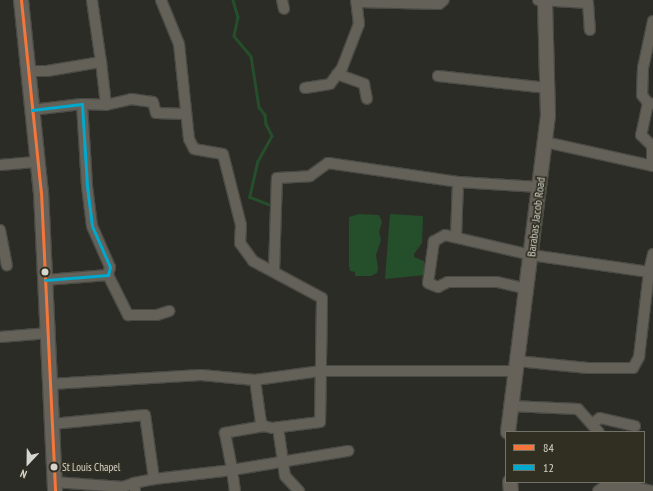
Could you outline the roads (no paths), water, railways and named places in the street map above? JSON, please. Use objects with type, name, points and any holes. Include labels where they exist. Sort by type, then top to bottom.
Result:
[{"type":"main road","points":[[21,0],[38,162],[46,280],[52,384],[54,487]]},
{"type":"main road","name":"Barabas Jacob Road","points":[[508,431],[510,406],[517,366],[548,116],[543,0]]},
{"type":"street","points":[[92,0],[106,105]]},
{"type":"street","points":[[162,0],[179,44],[189,139],[194,149],[223,154],[241,225],[240,243],[253,261],[322,298],[320,422],[278,427],[264,426],[225,433],[235,491]]},
{"type":"street","points":[[305,88],[330,84],[337,74],[359,24],[357,1],[439,4],[444,0]]},
{"type":"street","points":[[543,0],[588,3],[590,30]]},
{"type":"street","points":[[545,142],[653,166],[652,146],[641,135],[651,103],[642,94],[643,68],[650,47],[653,21]]},
{"type":"street","points":[[28,71],[46,71],[101,62]]},
{"type":"street","points":[[337,74],[364,84],[367,100]]},
{"type":"street","points":[[438,76],[546,88]]},
{"type":"street","points":[[32,110],[82,104],[106,105],[131,98],[154,102],[156,113],[186,114]]},
{"type":"street","points":[[82,104],[87,186],[92,226],[110,267],[108,275],[128,315],[157,315],[169,311]]},
{"type":"street","points":[[0,165],[38,162]]},
{"type":"street","points":[[274,271],[277,178],[310,176],[328,163],[458,182],[539,187]]},
{"type":"street","points":[[456,237],[458,182]]},
{"type":"street","points":[[0,231],[7,265]]},
{"type":"street","points":[[527,288],[497,282],[448,282],[438,287],[428,282],[434,241],[445,235],[531,256],[651,272]]},
{"type":"street","points":[[52,384],[201,375],[256,380],[321,371],[517,366],[633,368],[639,357],[653,254]]},
{"type":"street","points":[[46,280],[108,275]]},
{"type":"street","points":[[0,337],[49,333]]},
{"type":"street","points":[[256,380],[261,423],[264,426]]},
{"type":"street","points":[[510,406],[578,409],[595,428],[600,418],[635,426]]},
{"type":"street","points":[[52,424],[145,415],[154,479]]},
{"type":"street","points":[[278,427],[285,476],[299,491]]},
{"type":"street","points":[[54,487],[134,487],[154,479],[232,470],[348,451]]},
{"type":"street","points":[[598,491],[605,486],[634,484],[653,491]]},
{"type":"waterway","points":[[233,0],[238,17],[234,36],[251,56],[259,107],[265,115],[266,124],[272,136],[258,161],[250,197],[271,205]]},
{"type":"place","name":"St Louis Chapel","points":[[54,467]]}]
